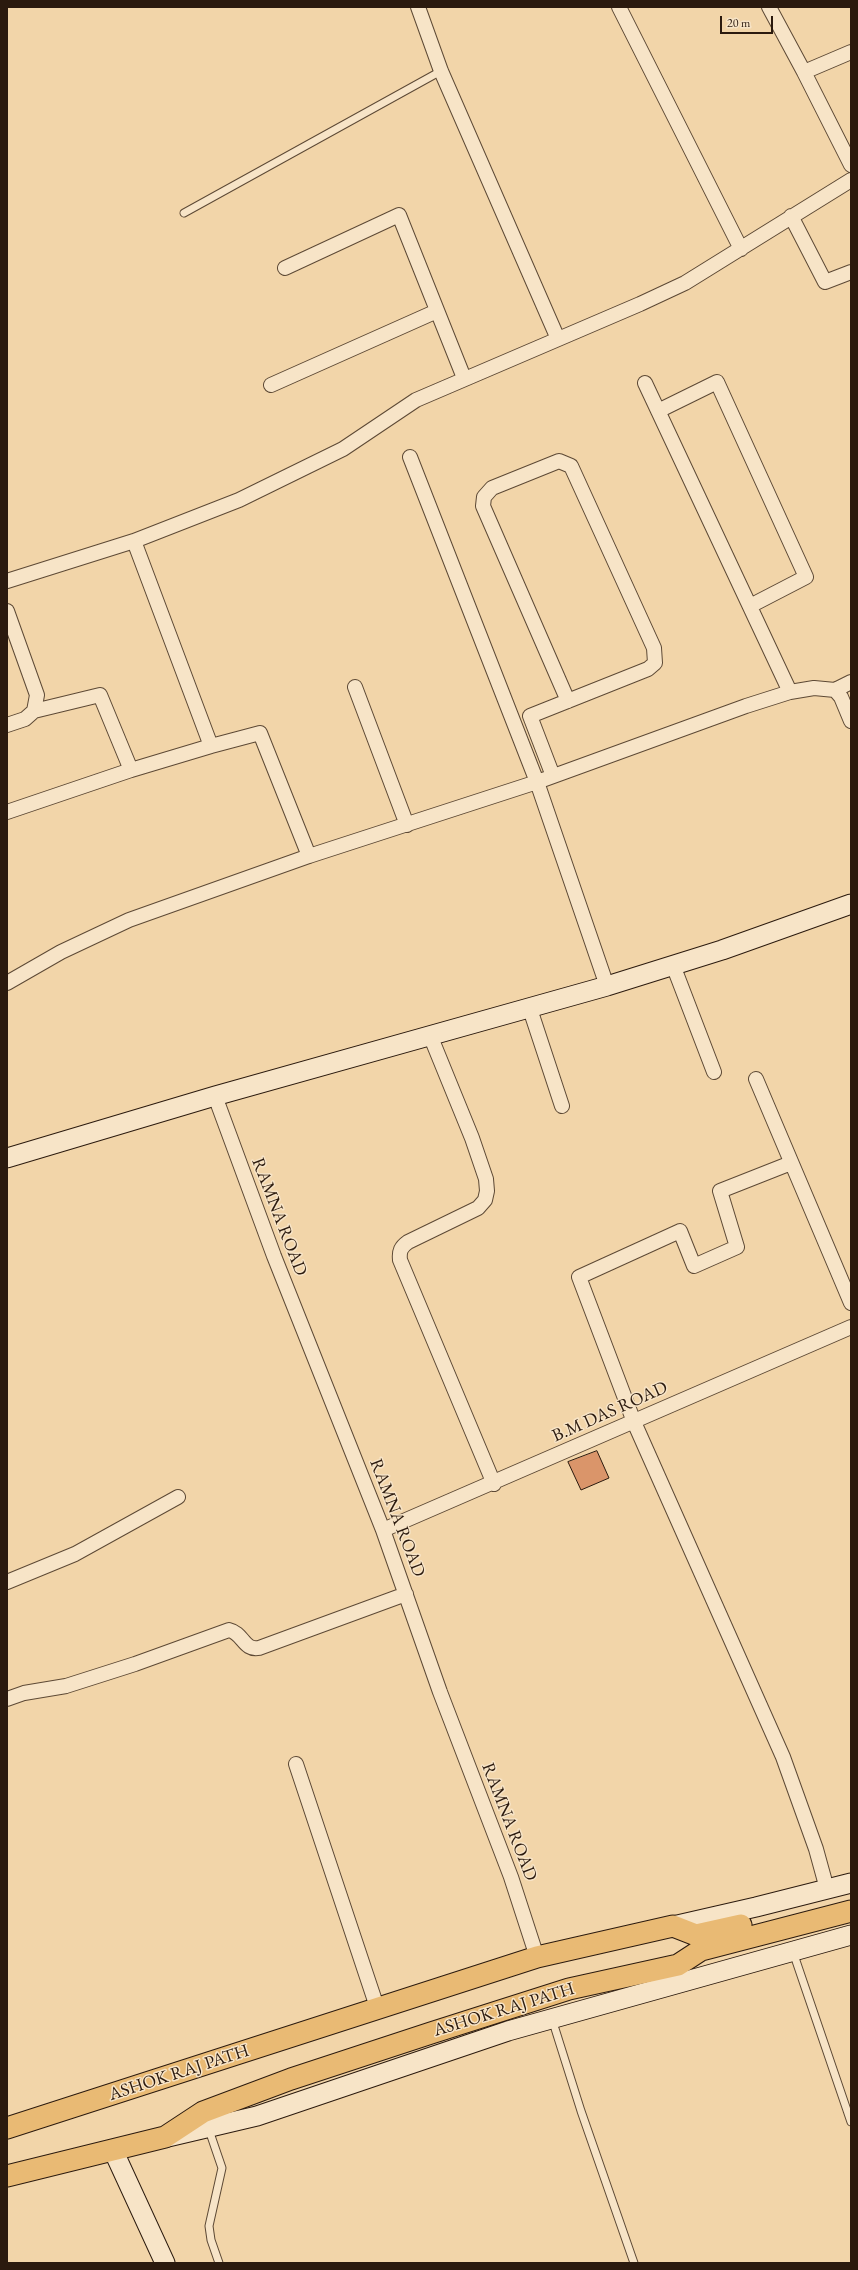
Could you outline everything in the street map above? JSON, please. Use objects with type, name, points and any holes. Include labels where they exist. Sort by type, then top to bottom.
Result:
[{"type":"main road","points":[[673,1926],[696,1935],[817,1908],[851,1898]]},
{"type":"main road","name":"ASHOK RAJ PATH","points":[[7,2176],[165,2137],[292,2079],[569,1989],[678,1965],[701,1950],[851,1911]]},
{"type":"main road","name":"ASHOK RAJ PATH","points":[[7,2128],[378,2010],[537,1957],[673,1926]]},
{"type":"street","points":[[418,7],[441,71],[558,339]]},
{"type":"street","points":[[619,7],[741,249]]},
{"type":"street","points":[[769,7],[851,165]]},
{"type":"street","points":[[804,72],[851,52]]},
{"type":"street","points":[[7,581],[134,541],[239,500],[343,449],[416,400],[685,283],[851,180]]},
{"type":"street","points":[[285,268],[399,214],[464,378]]},
{"type":"street","points":[[791,216],[825,282],[851,272]]},
{"type":"street","points":[[271,385],[438,311]]},
{"type":"street","points":[[658,411],[717,382],[806,577],[750,606]]},
{"type":"street","points":[[645,383],[790,692]]},
{"type":"street","points":[[410,457],[537,782],[607,986]]},
{"type":"street","points":[[553,776],[530,716],[568,701],[648,669],[655,663],[654,648],[571,466],[559,461],[492,488],[484,497],[483,506],[568,701]]},
{"type":"street","points":[[134,541],[211,746]]},
{"type":"street","points":[[7,611],[37,695],[34,712]]},
{"type":"street","points":[[7,983],[61,952],[130,920],[309,856],[537,782],[694,724],[790,692],[814,688],[834,690],[851,682]]},
{"type":"street","points":[[355,687],[407,825]]},
{"type":"street","points":[[834,690],[841,697],[851,721]]},
{"type":"street","points":[[7,725],[25,719],[34,712],[100,695],[131,770]]},
{"type":"street","points":[[7,812],[131,770],[260,733],[309,856]]},
{"type":"street","points":[[7,1158],[215,1096],[430,1035],[530,1009],[607,986],[851,904]]},
{"type":"street","points":[[673,965],[714,1072]]},
{"type":"street","points":[[530,1009],[562,1106]]},
{"type":"street","points":[[430,1035],[472,1138],[486,1179],[487,1191],[485,1200],[478,1208],[408,1242],[400,1252],[400,1260],[494,1484]]},
{"type":"street","points":[[756,1079],[851,1303]]},
{"type":"street","name":"RAMNA ROAD","points":[[215,1096],[271,1250],[383,1530],[461,1752],[511,1877],[537,1957]]},
{"type":"street","points":[[791,1163],[720,1191],[737,1247],[694,1266],[680,1231],[578,1277],[634,1422],[783,1757],[811,1834],[827,1889]]},
{"type":"street","name":"B.M DAS ROAD","points":[[383,1530],[494,1484],[851,1327]]},
{"type":"street","points":[[7,1582],[75,1554],[178,1497]]},
{"type":"street","points":[[7,1699],[24,1693],[73,1684],[135,1664],[229,1630],[236,1632],[247,1646],[253,1649],[259,1648],[406,1594]]},
{"type":"street","points":[[296,1764],[378,2010]]},
{"type":"street","name":"ASHOK RAJ PATH","points":[[673,1926],[851,1883]]},
{"type":"street","points":[[205,2120],[257,2116],[508,2030],[851,1935]]},
{"type":"street","points":[[113,2150],[164,2263]]},
{"type":"lane","points":[[184,213],[441,71]]},
{"type":"lane","points":[[793,1952],[851,2122]]},
{"type":"lane","points":[[552,2018],[580,2112],[634,2263]]},
{"type":"lane","points":[[205,2120],[222,2168],[209,2226],[211,2240],[219,2263]]},
{"type":"building","points":[[597,1451],[609,1478],[581,1490],[568,1462]]}]
